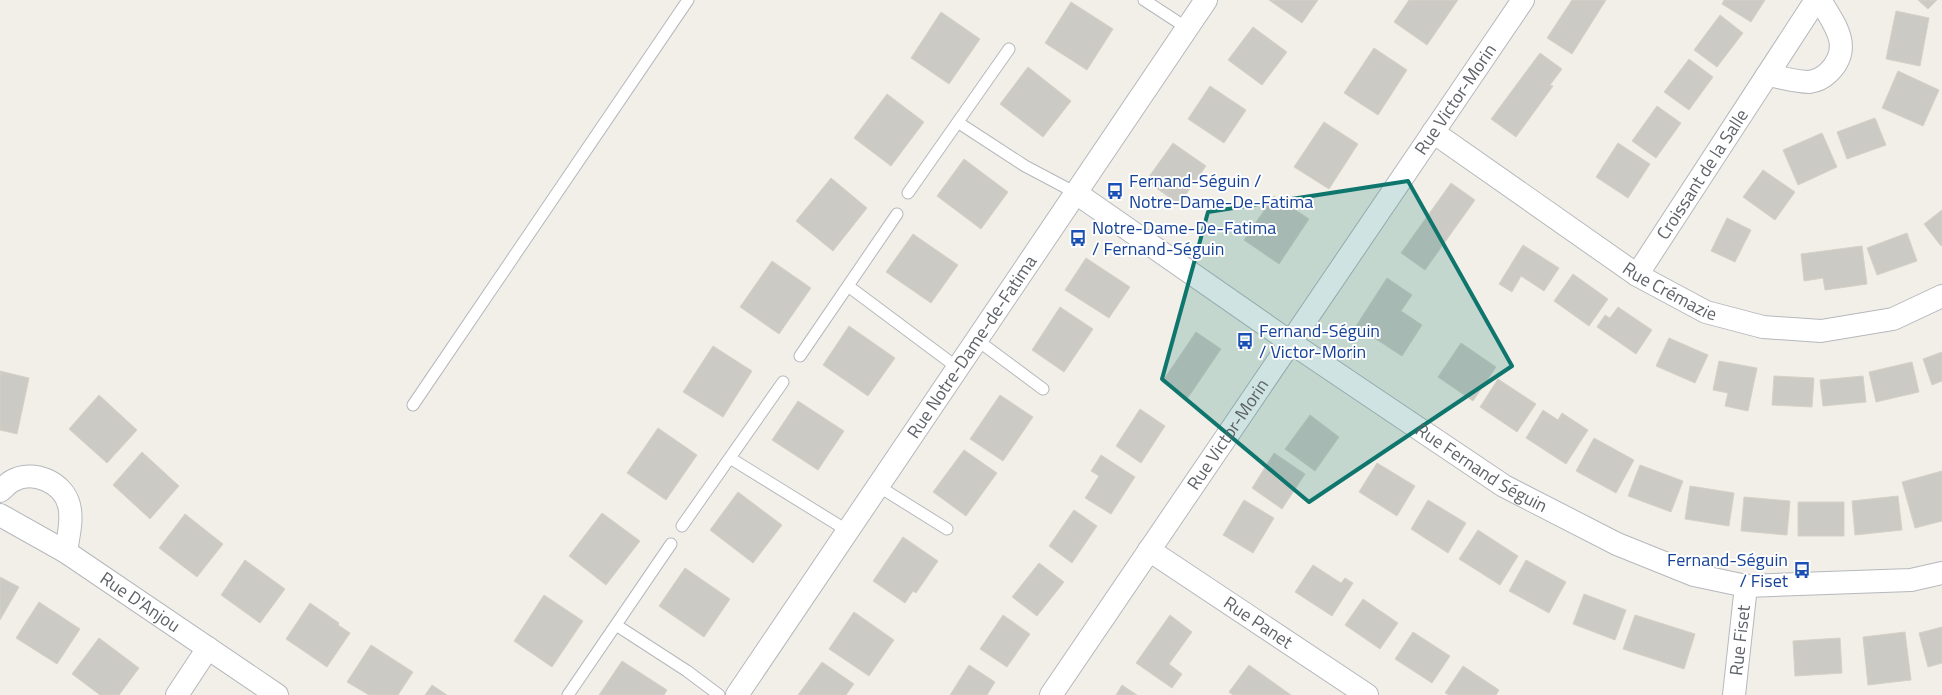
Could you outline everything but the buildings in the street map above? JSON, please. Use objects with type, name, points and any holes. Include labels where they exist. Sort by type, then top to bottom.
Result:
[{"type":"street","name":"Rue Notre-Dame-de-Fatima","points":[[737,695],[1206,0]]},
{"type":"street","name":"Rue Victor-Morin","points":[[1050,695],[1523,0]]},
{"type":"street","name":"Croissant de la Salle","points":[[1637,275],[1767,75],[1818,0],[1838,29],[1841,46],[1838,63],[1824,77],[1810,82],[1767,75]]},
{"type":"street","name":"Rue Crémazie","points":[[1433,132],[1637,275],[1706,312],[1763,327],[1821,331],[1893,319],[1942,296]]},
{"type":"street","name":"Rue Fernand Séguin","points":[[1076,193],[1290,342],[1504,486],[1617,544],[1694,574],[1746,586],[1911,580],[1942,573]]},
{"type":"street","points":[[0,491],[11,481],[25,477],[40,478],[54,484],[66,498],[70,514],[66,552]]},
{"type":"street","name":"Rue D'Anjou","points":[[0,515],[66,552],[277,695]]},
{"type":"street","name":"Rue Panet","points":[[1149,550],[1367,695]]},
{"type":"street","name":"Rue Fiset","points":[[1734,695],[1746,586]]},
{"type":"street","points":[[177,695],[208,648]]},
{"type":"lane","points":[[413,405],[688,0]]},
{"type":"lane","points":[[1144,0],[1188,28]]},
{"type":"lane","points":[[908,193],[959,123],[1009,49]]},
{"type":"lane","points":[[959,123],[1026,166],[1076,193]]},
{"type":"lane","points":[[800,356],[897,214]]},
{"type":"lane","points":[[848,286],[958,368]]},
{"type":"lane","points":[[977,340],[1043,389]]},
{"type":"lane","points":[[682,526],[783,382]]},
{"type":"lane","points":[[730,458],[848,531]]},
{"type":"lane","points":[[878,486],[947,529]]},
{"type":"lane","points":[[568,695],[671,544]]},
{"type":"lane","points":[[616,625],[687,671],[719,695]]},
{"type":"highlighted area","points":[[1408,181],[1512,366],[1309,502],[1162,379],[1208,212]]},
{"type":"place","name":"Fernand-Séguin / Notre-Dame-De-Fatima","points":[[1115,191]]},
{"type":"place","name":"Notre-Dame-De-Fatima / Fernand-Séguin","points":[[1078,238]]},
{"type":"place","name":"Fernand-Séguin / Victor-Morin","points":[[1245,341]]},
{"type":"place","name":"Fernand-Séguin / Fiset","points":[[1802,570]]}]
